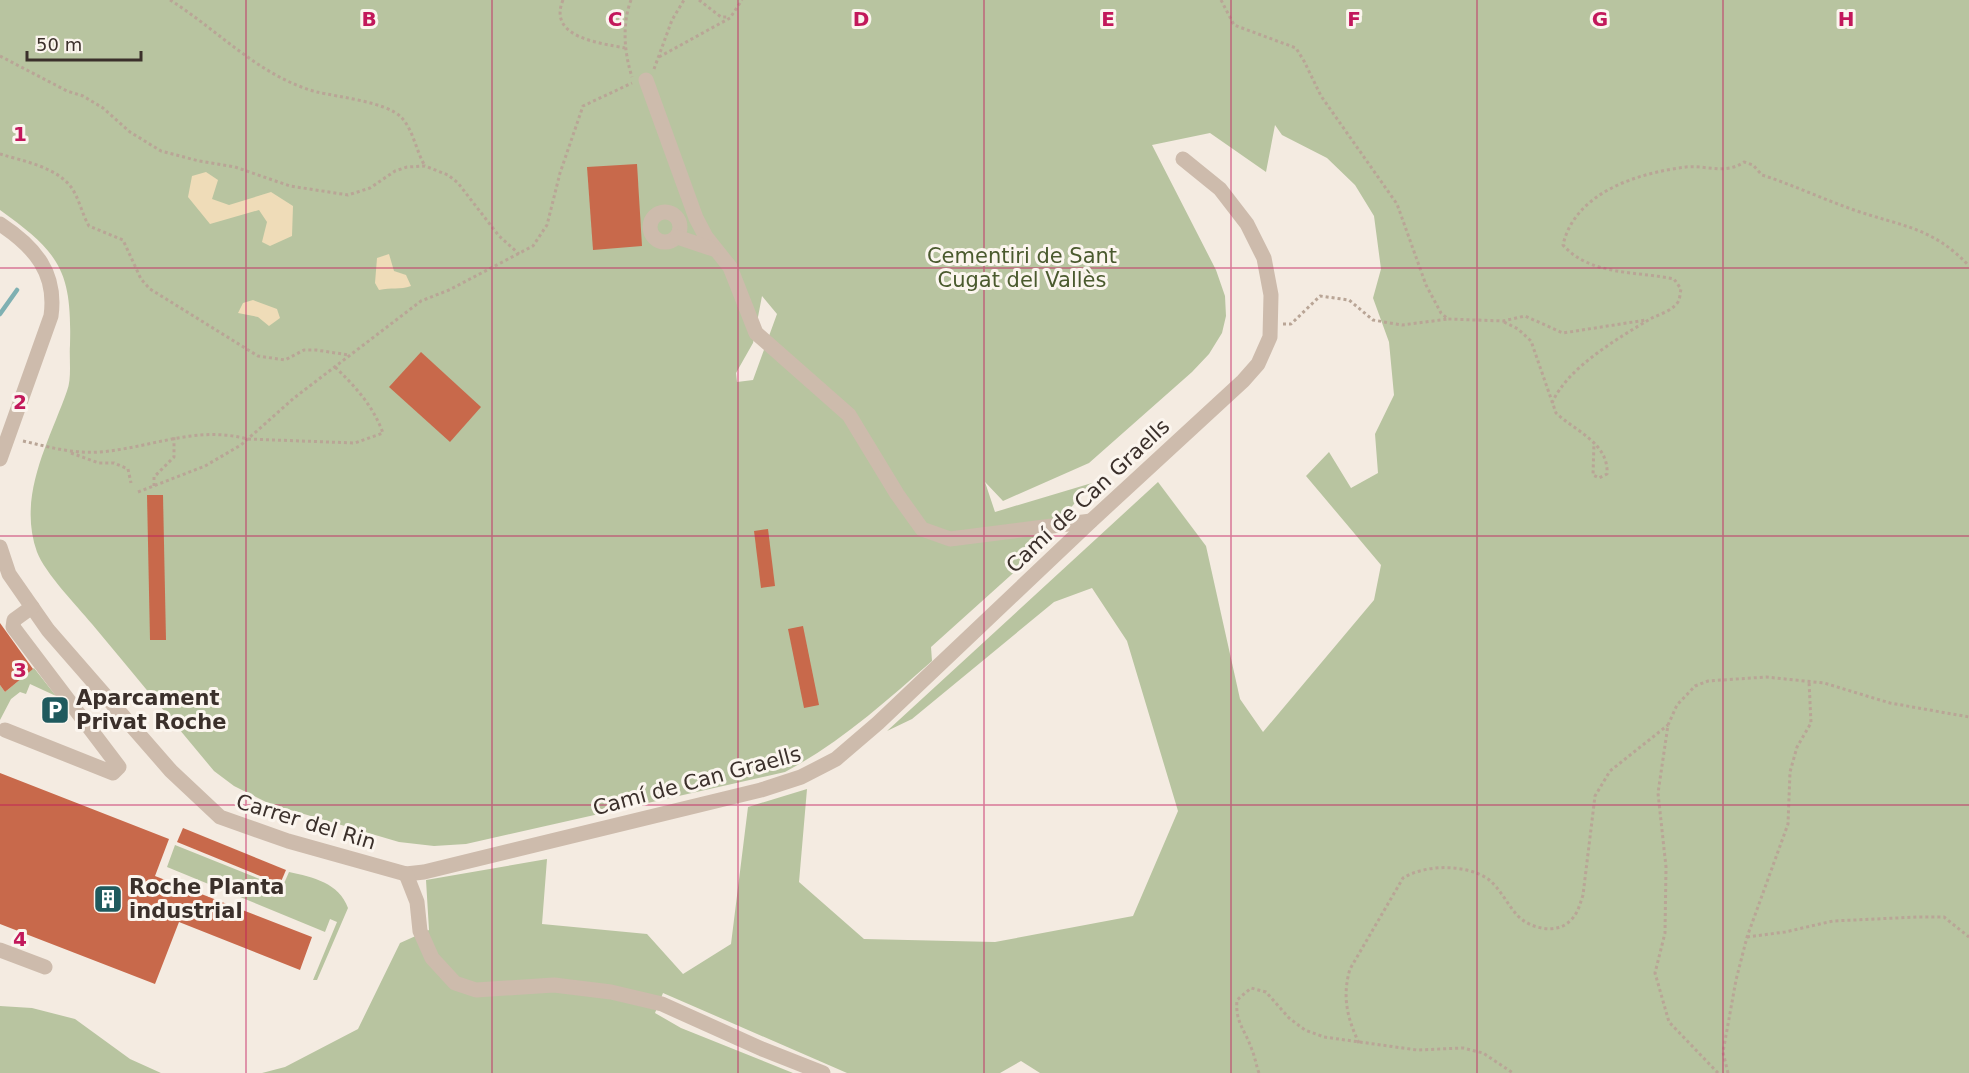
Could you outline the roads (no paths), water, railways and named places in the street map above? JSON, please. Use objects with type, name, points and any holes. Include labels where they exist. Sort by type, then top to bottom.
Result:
[{"type":"street","points":[[646,81],[696,218],[706,237],[730,267],[756,333],[849,415],[897,494],[922,529],[950,539],[1090,520]]},
{"type":"street","name":"Camí de Can Graells","points":[[406,874],[443,869],[761,790],[801,777],[837,759],[878,723],[1090,520],[1243,381],[1262,355],[1270,337],[1271,295],[1264,258],[1247,224],[1220,189],[1183,159]]},
{"type":"street","points":[[0,224],[25,242],[44,267],[54,298],[51,316],[0,459]]},
{"type":"street","points":[[677,237],[685,237],[719,252]]},
{"type":"street","name":"Carrer del Rin","points":[[0,547],[9,574],[48,630],[171,771],[220,817],[288,841],[406,874]]},
{"type":"street","points":[[5,730],[113,773],[119,767],[13,627],[14,620],[32,607]]},
{"type":"street","points":[[406,874],[417,902],[420,930],[432,958],[455,983],[476,990],[554,985],[611,992],[662,1004],[762,1049],[823,1073]]},
{"type":"street","points":[[0,950],[45,967]]},
{"type":"waterway","points":[[0,314],[17,290]]},
{"type":"place","name":"Aparcament Privat Roche","points":[[55,710]]},
{"type":"place","name":"Roche Planta industrial","points":[[108,899]]},
{"type":"park label","name":"Cementiri de Sant Cugat del Vallès","points":[[1022,268]]}]
